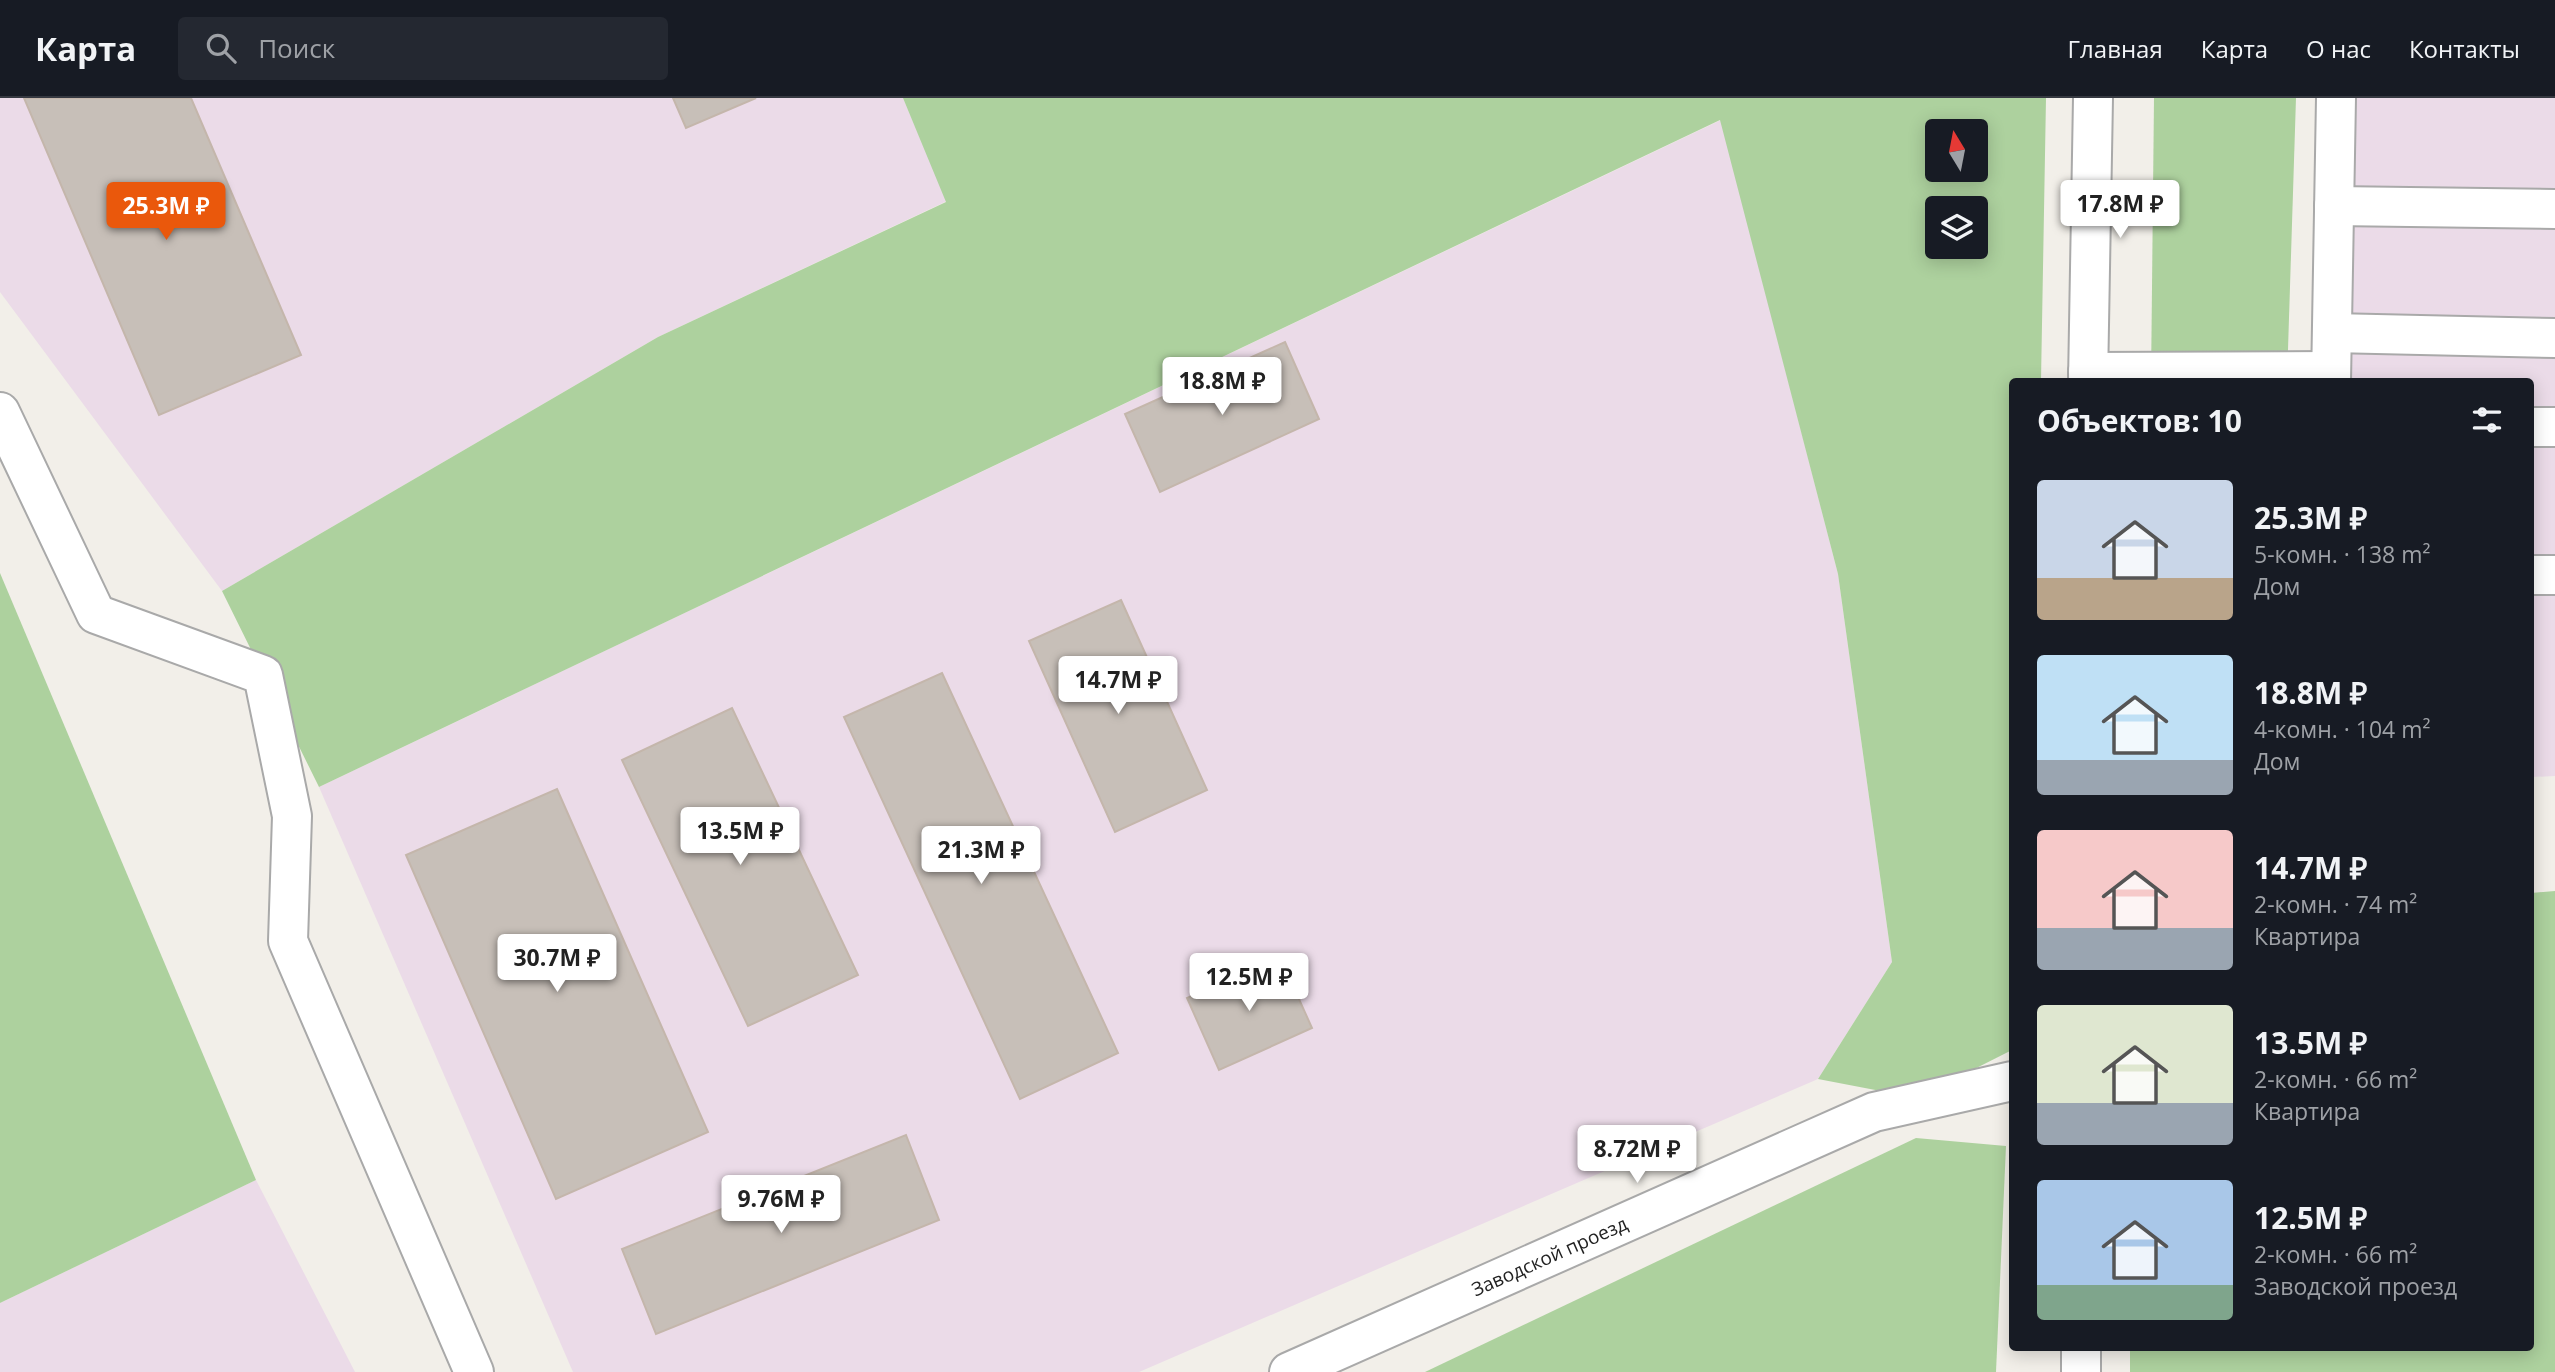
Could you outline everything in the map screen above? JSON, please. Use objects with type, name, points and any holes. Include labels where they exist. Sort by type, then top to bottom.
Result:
[{"type":"street","points":[[2093,98],[2088,377],[2331,376],[2336,98]]},
{"type":"street","points":[[2334,206],[2555,209]]},
{"type":"street","points":[[2332,333],[2555,338]]},
{"type":"street","points":[[0,412],[96,614],[263,675],[292,816],[288,941],[474,1372]]},
{"type":"street","points":[[2534,427],[2555,427]]},
{"type":"street","points":[[2534,575],[2555,575]]},
{"type":"street","name":"Заводской проезд","points":[[1289,1372],[1874,1112],[2009,1082]]},
{"type":"street","points":[[2081,1351],[2081,1372]]},
{"type":"shaded area","points":[[0,98],[903,98],[947,201],[658,337],[222,591],[0,292]]},
{"type":"shaded area","points":[[2336,98],[2555,98],[2555,776],[2534,777],[2534,378],[2331,378]]},
{"type":"shaded area","points":[[1721,120],[1838,574],[1892,962],[1818,1079],[1139,1372],[573,1372],[319,787]]},
{"type":"shaded area","points":[[256,1180],[355,1372],[0,1372],[0,1303]]},
{"type":"green space","points":[[903,98],[2046,98],[2041,378],[2009,378],[2009,1052],[1917,1098],[1818,1079],[1892,962],[1838,574],[1720,120],[319,787],[222,591],[658,337],[946,202]]},
{"type":"green space","points":[[2154,98],[2296,98],[2287,378],[2151,378]]},
{"type":"green space","points":[[0,573],[256,1180],[0,1303]]},
{"type":"green space","points":[[2555,891],[2555,1372],[2130,1372],[2130,1351],[2534,1351],[2534,893]]},
{"type":"green space","points":[[1916,1138],[2006,1146],[1996,1372],[1425,1372]]},
{"type":"building","points":[[24,98],[191,98],[301,355],[159,415]]},
{"type":"building","points":[[673,98],[756,98],[686,128]]},
{"type":"building","points":[[1285,342],[1319,419],[1160,492],[1125,414]]},
{"type":"building","points":[[1121,600],[1207,790],[1115,832],[1029,641]]},
{"type":"building","points":[[942,673],[1118,1053],[1020,1099],[844,717]]},
{"type":"building","points":[[732,708],[858,975],[748,1026],[622,760]]},
{"type":"building","points":[[557,789],[708,1132],[556,1199],[406,855]]},
{"type":"building","points":[[1280,957],[1312,1028],[1219,1070],[1187,998]]},
{"type":"building","points":[[906,1135],[939,1220],[656,1334],[622,1249]]}]
